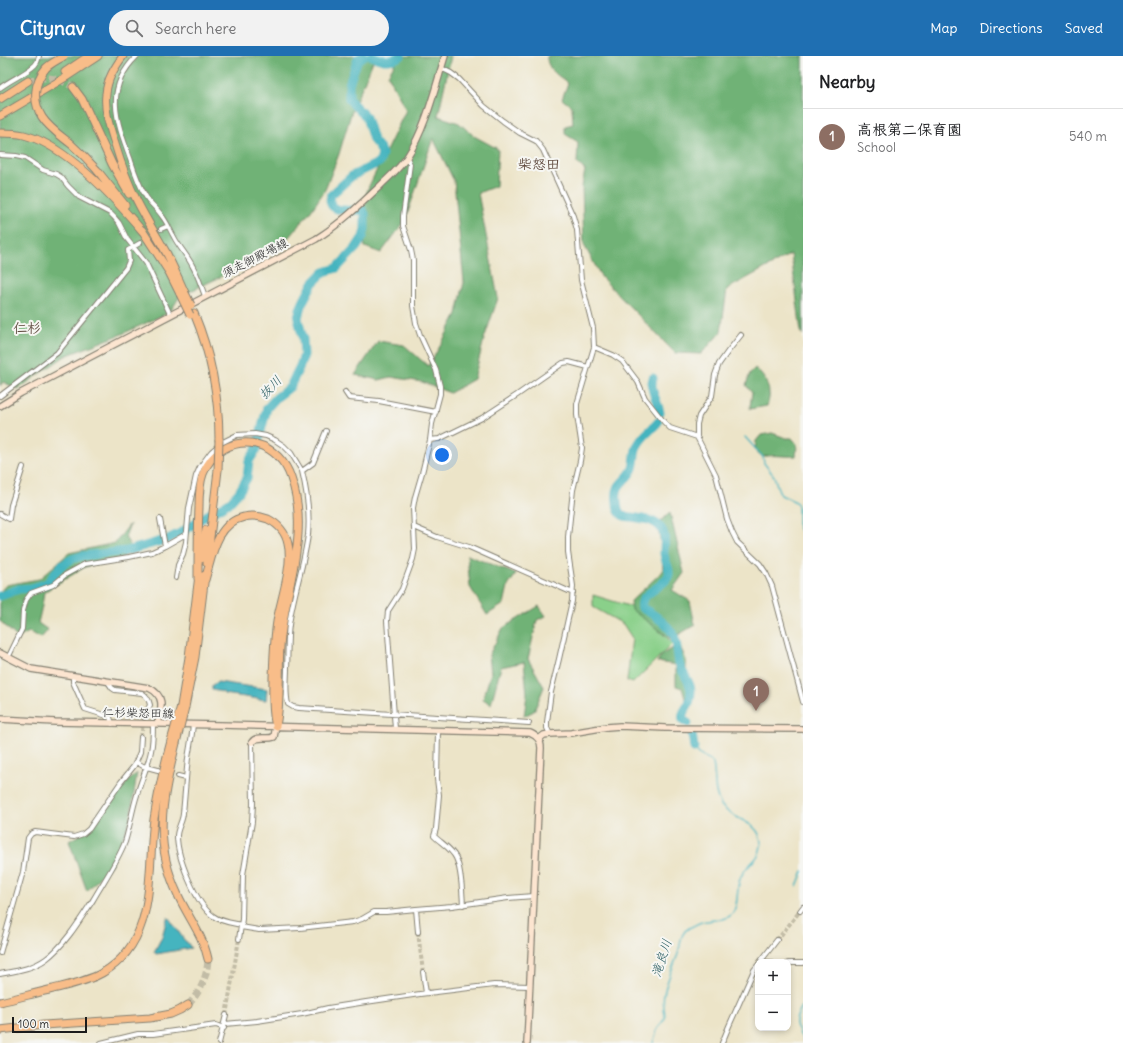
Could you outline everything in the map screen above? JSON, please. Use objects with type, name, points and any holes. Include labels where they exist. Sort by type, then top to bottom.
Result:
[{"type":"highway","points":[[64,56],[47,67],[38,81],[35,95],[38,110],[48,125],[84,156],[111,186],[144,233],[182,293]]},
{"type":"highway","points":[[0,111],[64,73],[89,56]]},
{"type":"highway","points":[[0,116],[66,77],[98,56]]},
{"type":"highway","points":[[0,1002],[66,986],[102,973],[116,963],[127,952],[136,939],[145,913],[148,895],[151,846],[157,799],[174,742],[195,657],[204,538],[212,498],[215,470],[217,440],[214,412],[210,380],[192,314],[182,293],[168,256],[132,190],[120,161],[108,121],[106,93],[108,81],[114,68],[123,56]]},
{"type":"highway","points":[[0,99],[28,81]]},
{"type":"highway","points":[[73,87],[82,99],[101,142],[124,185],[174,270]]},
{"type":"highway","points":[[0,133],[25,135],[48,145],[62,154],[117,202],[144,233]]},
{"type":"highway","points":[[201,580],[204,538],[199,507],[200,483],[203,474],[217,453],[230,446],[245,443],[262,446],[271,450],[283,462],[289,472],[297,499],[299,517],[296,558],[279,654],[279,711],[276,726]]},
{"type":"highway","points":[[201,580],[218,538],[222,531],[235,520],[250,516],[265,518],[277,525],[286,537],[289,560],[278,618],[274,653],[273,711],[276,726]]},
{"type":"highway","points":[[174,742],[163,808],[163,850],[172,883],[202,940],[208,959]]},
{"type":"highway","points":[[0,1030],[44,1025],[150,1018],[171,1014],[188,1005]]},
{"type":"street","points":[[0,88],[7,82],[35,66],[39,56]]},
{"type":"street","points":[[137,56],[127,67],[119,82],[115,100],[118,118],[127,151],[144,193],[148,200],[160,213],[174,238],[193,266],[205,296]]},
{"type":"street","name":"須走御殿場線","points":[[0,406],[170,314],[329,231],[355,209],[407,158],[422,126],[445,56]]},
{"type":"street","points":[[441,68],[459,78],[484,106],[503,121],[520,133],[536,141],[543,150],[573,216],[577,230],[581,280],[593,328],[594,347],[577,404],[577,415],[582,448],[573,490],[568,537],[568,552],[573,593],[551,692],[547,722],[547,728],[550,734]]},
{"type":"street","points":[[0,155],[25,158],[43,170],[56,174],[79,197],[110,213],[119,223],[127,239],[146,263],[170,314]]},
{"type":"street","points":[[395,729],[387,621],[388,611],[402,589],[413,559],[415,549],[413,508],[440,394],[440,386],[436,370],[420,335],[413,306],[413,260],[403,226],[410,164],[407,158]]},
{"type":"street","points":[[161,229],[168,226]]},
{"type":"street","points":[[0,396],[57,353],[126,268],[129,261],[128,250],[140,243]]},
{"type":"street","points":[[741,335],[728,350],[719,364],[715,376],[712,396],[699,416],[697,424],[697,437],[716,475],[727,519],[737,542],[760,564],[772,586],[803,702]]},
{"type":"street","points":[[594,347],[613,355],[622,362],[638,382],[646,398],[670,428],[697,437]]},
{"type":"street","points":[[430,440],[439,439],[482,418],[563,363],[569,362],[588,367]]},
{"type":"street","points":[[345,392],[349,398],[380,401],[436,412]]},
{"type":"street","points":[[302,472],[313,463],[326,431]]},
{"type":"street","points":[[176,578],[178,565],[183,554],[189,508],[196,476],[205,459],[210,452],[228,439],[237,435],[255,434],[266,436],[284,446],[291,453],[302,472],[308,518],[308,534],[305,552],[289,624],[286,692],[288,704],[299,708],[529,723]]},
{"type":"street","points":[[0,514],[9,519],[11,505],[23,467]]},
{"type":"street","points":[[160,519],[165,544]]},
{"type":"street","points":[[414,527],[437,537],[469,547],[573,593]]},
{"type":"street","points":[[8,658],[22,629],[23,611],[26,600],[31,593],[53,585],[65,575],[85,564],[152,552],[186,534]]},
{"type":"street","points":[[0,653],[31,669],[149,688],[159,695],[161,701],[152,747],[136,796],[130,823],[122,848],[108,875],[80,920],[62,944],[45,960],[29,968],[0,974]]},
{"type":"street","points":[[73,676],[73,682],[85,710],[110,717],[112,724]]},
{"type":"street","points":[[108,682],[115,690],[142,693],[145,695],[148,698],[150,705],[144,716]]},
{"type":"street","name":"仁杉柴怒田線","points":[[0,719],[112,724],[193,724],[530,733],[539,739]]},
{"type":"street","points":[[193,724],[183,814],[177,838],[179,850],[187,875],[199,899],[209,913],[220,920],[259,930],[300,928],[353,922],[374,912],[463,905],[534,896]]},
{"type":"street","points":[[239,939],[243,875],[252,816],[252,742],[257,738],[274,737],[276,726]]},
{"type":"street","points":[[527,1043],[541,748],[539,739],[544,735],[550,734],[571,733],[620,726],[665,728],[803,729]]},
{"type":"street","points":[[438,731],[437,779],[440,795],[434,836],[452,852],[456,858],[461,878],[463,905]]},
{"type":"street","points":[[0,953],[23,872],[28,838],[35,832],[74,837],[83,834],[89,829],[136,762],[140,752],[141,737]]},
{"type":"street","points":[[136,762],[146,767],[158,770]]},
{"type":"street","points":[[178,776],[186,778]]},
{"type":"street","points":[[800,911],[803,907]]},
{"type":"street","points":[[416,909],[418,932]]},
{"type":"street","points":[[763,959],[777,940]]},
{"type":"street","points":[[791,963],[803,963]]},
{"type":"street","points":[[722,1043],[755,969]]},
{"type":"street","points":[[423,972],[426,993]]},
{"type":"street","points":[[100,1043],[138,1034],[150,1035],[216,1025],[224,1026],[426,993],[494,986],[530,986]]},
{"type":"street","points":[[219,1043],[226,1015]]},
{"type":"green space","points":[[0,56],[375,56],[353,107],[339,154],[325,190],[311,211],[288,238],[267,255],[180,296],[170,312],[122,334],[65,356],[18,389],[3,382],[0,386]]},
{"type":"green space","points":[[399,56],[451,56],[438,116],[459,123],[474,136],[498,149],[496,186],[478,193],[498,298],[484,339],[474,379],[450,393],[422,382],[391,377],[379,380],[355,375],[378,341],[404,345],[428,366],[457,314],[464,282],[454,181],[433,138],[405,221],[381,253],[365,247],[361,209],[369,186],[406,110],[388,75]]},
{"type":"green space","points":[[547,56],[803,56],[803,335],[801,332],[791,254],[727,289],[721,332],[701,354],[675,353],[602,278],[584,245],[582,187],[585,170],[577,163],[578,142],[565,134],[565,126],[573,124],[572,107],[562,99],[568,83],[557,75],[551,68],[547,61]]},
{"type":"green space","points":[[755,368],[763,376],[769,390],[769,398],[767,406],[750,409],[752,393],[746,385],[750,373]]},
{"type":"green space","points":[[772,433],[786,438],[792,438],[797,444],[796,456],[763,457],[755,450],[756,441],[761,435]]},
{"type":"green space","points":[[670,513],[684,573],[672,590],[690,601],[695,625],[671,639],[632,610],[631,601],[663,571],[661,543],[657,524]]},
{"type":"green space","points":[[130,524],[125,537],[134,552],[119,559],[85,567],[44,592],[38,623],[48,630],[41,638],[29,632],[18,638],[0,621],[0,592],[6,585],[39,579],[69,553],[115,543]]},
{"type":"green space","points":[[467,555],[516,574],[508,586],[504,604],[487,615],[470,587]]},
{"type":"green space","points":[[593,595],[632,607],[673,643],[633,683],[627,681],[632,638],[623,624],[593,607]]},
{"type":"green space","points":[[539,606],[546,616],[537,620],[528,659],[544,687],[534,711],[524,716],[527,694],[524,662],[501,667],[491,704],[483,699],[491,673],[489,655],[503,628]]},
{"type":"green space","points":[[680,646],[686,660],[686,673],[690,689],[688,697],[685,698],[682,688],[676,686],[676,665],[657,662],[667,651]]},
{"type":"green space","points":[[137,773],[130,820],[111,865],[87,891],[69,841],[89,829],[128,781]]},
{"type":"water","points":[[218,682],[267,689],[266,700],[224,694],[223,692],[212,690],[212,685]]},
{"type":"water","points":[[167,918],[169,918],[191,948],[156,954],[154,952],[162,937]]},
{"type":"waterway","name":"抜川","points":[[0,596],[19,589],[32,588],[47,583],[61,566],[72,559],[82,556],[127,551],[168,539],[184,531],[199,520],[230,502],[239,492],[247,478],[249,461],[256,450],[267,408],[276,398],[290,387],[304,355],[303,339],[298,318],[304,300],[313,283],[324,272],[337,268],[356,248],[363,237],[365,229],[365,214],[363,210],[340,210],[335,208],[330,201],[331,195],[352,176],[380,162],[382,154],[379,147],[373,140],[366,117],[349,99],[349,84],[358,59],[364,56]]},
{"type":"waterway","name":"抜川","points":[[372,56],[386,60],[401,56]]},
{"type":"waterway","name":"滝良川","points":[[653,378],[652,387],[660,413]]},
{"type":"waterway","name":"滝良川","points":[[658,422],[637,447],[633,468],[617,490],[617,505],[619,511],[626,517],[656,523],[664,535],[664,556],[669,569],[669,574],[663,583],[644,598],[642,608],[663,622],[672,632],[677,645],[680,666],[691,688],[689,702],[683,715],[683,720],[688,723]]},
{"type":"waterway","points":[[745,437],[763,457],[764,463],[774,476],[781,495],[796,502],[798,506],[798,526],[803,538]]},
{"type":"waterway","name":"滝良川","points":[[692,733],[694,748]]},
{"type":"waterway","name":"滝良川","points":[[653,1043],[657,1030],[665,1018],[663,997],[668,979],[678,954],[683,934],[688,929],[700,923],[724,919],[732,914],[735,909],[740,878],[755,860],[761,848],[759,835],[756,830],[721,805],[718,800],[716,790],[713,763],[700,755],[694,748]]},
{"type":"waterway","points":[[797,886],[803,871]]},
{"type":"waterway","points":[[803,1005],[796,1019],[796,1026],[803,1040]]},
{"type":"tunnel","points":[[28,81],[40,78],[52,78],[73,87]]},
{"type":"tunnel","points":[[141,737],[144,717]]},
{"type":"tunnel","points":[[777,940],[800,911]]},
{"type":"tunnel","points":[[418,932],[423,972]]},
{"type":"tunnel","points":[[226,1015],[239,939]]},
{"type":"tunnel","points":[[188,1005],[202,984],[208,959]]},
{"type":"place","name":"高根第二保育園","points":[[756,711]]},
{"type":"district","name":"柴怒田","points":[[539,164]]},
{"type":"district","name":"仁杉","points":[[27,328]]}]
